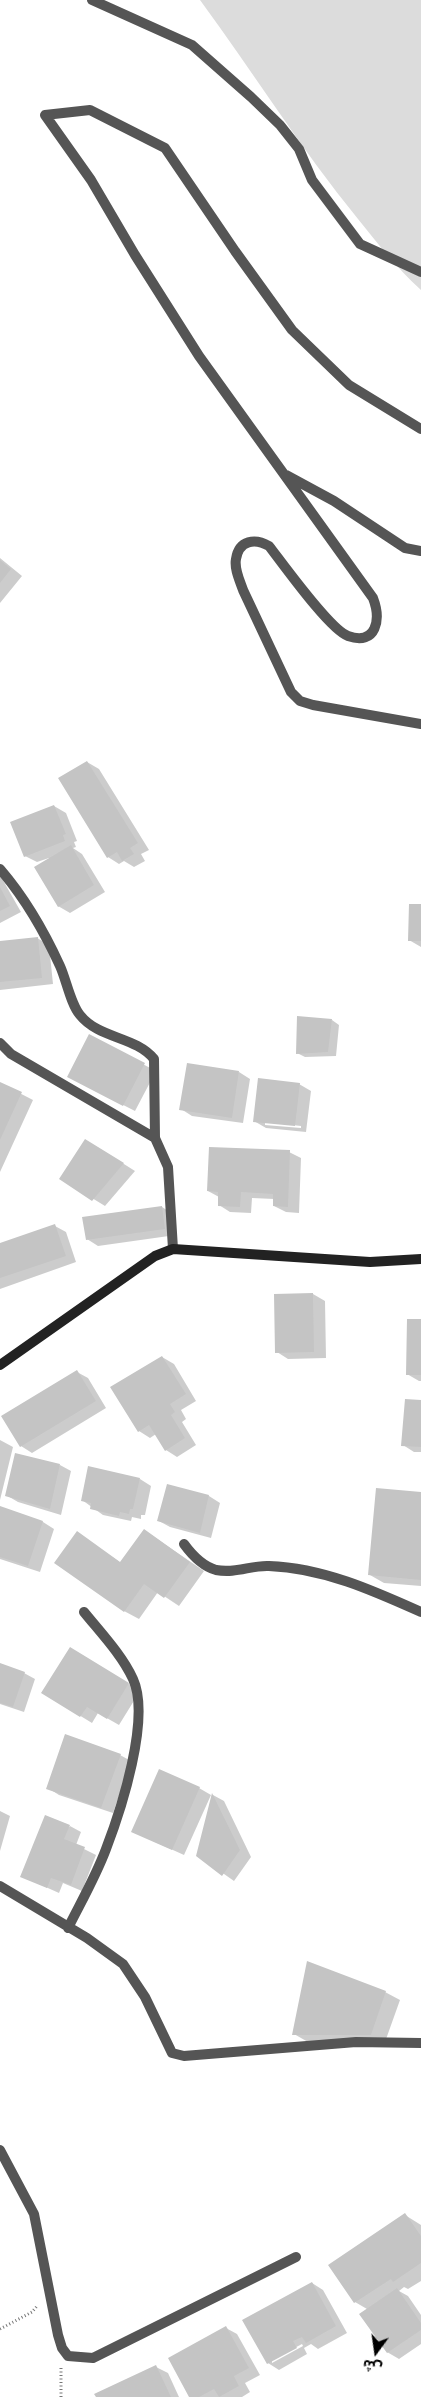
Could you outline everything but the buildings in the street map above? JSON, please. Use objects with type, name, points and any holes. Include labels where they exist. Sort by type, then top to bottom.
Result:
[{"type":"street","points":[[92,0],[192,45],[252,97],[280,125],[299,149],[312,180],[360,244],[421,272]]},
{"type":"street","points":[[421,429],[349,385],[292,330],[235,251],[165,148],[90,110],[45,115],[91,180],[135,255],[199,356],[372,598],[378,610],[378,624],[371,633],[361,638],[347,636],[312,601],[269,546],[259,540],[250,541],[241,548],[236,559],[243,590],[291,692],[300,701],[313,705],[421,724]]},
{"type":"street","points":[[283,474],[334,501],[405,548],[421,551]]},
{"type":"street","points":[[0,869],[30,909],[48,939],[77,1013],[87,1024],[101,1032],[146,1050],[154,1059],[155,1138],[168,1167],[173,1249]]},
{"type":"street","points":[[0,1044],[11,1054],[155,1138]]},
{"type":"street","points":[[0,1365],[155,1256],[173,1249],[370,1262],[421,1260]]},
{"type":"street","points":[[184,1544],[193,1557],[215,1570],[240,1571],[266,1566],[306,1570],[347,1580],[421,1612]]},
{"type":"street","points":[[68,1928],[106,1849],[124,1791],[139,1725],[140,1709],[134,1680],[84,1612]]},
{"type":"street","points":[[0,1886],[124,1964],[133,1975],[172,2053],[184,2056],[356,2042],[421,2043]]},
{"type":"street","points":[[0,2150],[34,2214],[62,2348],[68,2356],[80,2359],[93,2358],[296,2257]]},
{"type":"path","points":[[0,2329],[32,2312],[50,2292]]},
{"type":"path","points":[[61,2397],[62,2348]]},
{"type":"shaded area","points":[[200,0],[421,0],[421,290],[388,256],[337,192]]}]
